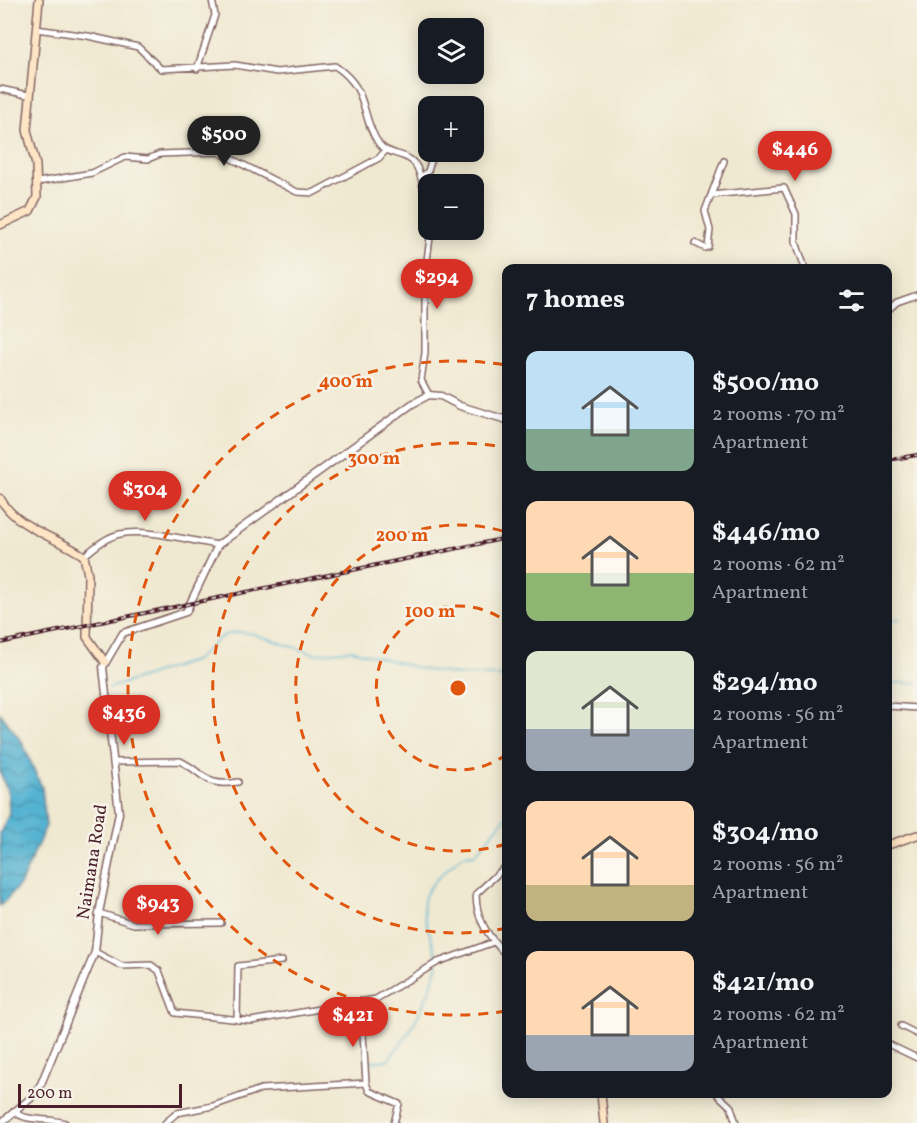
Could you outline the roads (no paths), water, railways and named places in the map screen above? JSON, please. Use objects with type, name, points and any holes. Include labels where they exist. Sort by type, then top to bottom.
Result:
[{"type":"main road","points":[[0,225],[30,211],[37,197],[38,182],[27,130],[28,94],[39,0]]},
{"type":"main road","points":[[0,498],[11,515],[64,542],[84,556],[88,575],[87,637],[105,662]]},
{"type":"main road","points":[[892,844],[917,835]]},
{"type":"main road","points":[[601,1098],[604,1123]]},
{"type":"street","points":[[197,69],[215,15],[212,0]]},
{"type":"street","points":[[36,29],[88,36],[138,47],[161,69],[197,69],[235,65],[277,72],[335,66],[357,86],[378,143],[385,151],[407,158],[414,164],[419,174]]},
{"type":"street","points":[[0,89],[28,94]]},
{"type":"street","points":[[38,182],[92,173],[125,157],[148,159],[160,154],[218,152],[297,192],[313,193],[379,158],[385,151]]},
{"type":"street","points":[[694,243],[708,247],[710,230],[705,211],[724,161]]},
{"type":"street","points":[[711,195],[784,188],[796,214],[796,242],[804,264]]},
{"type":"street","points":[[429,395],[421,380],[425,353],[425,274],[430,240]]},
{"type":"street","points":[[892,306],[897,302],[917,295]]},
{"type":"street","points":[[105,662],[123,633],[186,612],[218,546],[356,445],[429,395],[441,396],[460,406],[502,419]]},
{"type":"street","points":[[84,556],[102,542],[120,534],[142,533],[218,546]]},
{"type":"street","name":"Naimana Road","points":[[1,1123],[31,1098],[41,1084],[95,952],[99,913],[119,813],[102,667],[105,662]]},
{"type":"street","points":[[892,706],[917,708]]},
{"type":"street","points":[[114,762],[180,761],[190,765],[201,777],[225,784],[238,782]]},
{"type":"street","points":[[502,870],[476,894],[476,914],[502,951]]},
{"type":"street","points":[[99,913],[134,924],[221,923]]},
{"type":"street","points":[[95,952],[122,966],[151,965],[159,971],[175,1013],[237,1020],[280,1018],[376,999],[438,962],[494,942]]},
{"type":"street","points":[[237,1020],[238,966],[282,961]]},
{"type":"street","points":[[361,1001],[366,1083],[369,1091],[399,1104],[394,1123]]},
{"type":"street","points":[[901,1026],[917,1034]]},
{"type":"street","points":[[892,1046],[917,1058]]},
{"type":"street","points":[[165,1123],[177,1113],[213,1106],[261,1089],[366,1083]]},
{"type":"street","points":[[722,1098],[732,1107],[736,1123]]},
{"type":"street","points":[[14,1111],[24,1118],[52,1118],[65,1123]]},
{"type":"water","points":[[0,713],[22,742],[42,788],[46,826],[20,885],[0,906],[0,834],[9,813],[8,794],[0,771]]},
{"type":"waterway","points":[[892,620],[899,619]]},
{"type":"waterway","points":[[109,688],[196,660],[222,636],[237,632],[250,633],[315,654],[351,650],[426,670],[459,675],[502,676]]},
{"type":"waterway","points":[[892,683],[917,683]]},
{"type":"waterway","points":[[438,960],[424,911],[427,892],[434,882],[463,855],[475,854],[502,822]]},
{"type":"waterway","points":[[366,1062],[388,1060],[396,1050],[418,1015],[438,965]]},
{"type":"railway","points":[[892,459],[917,455]]},
{"type":"railway","points":[[0,643],[502,539]]}]
